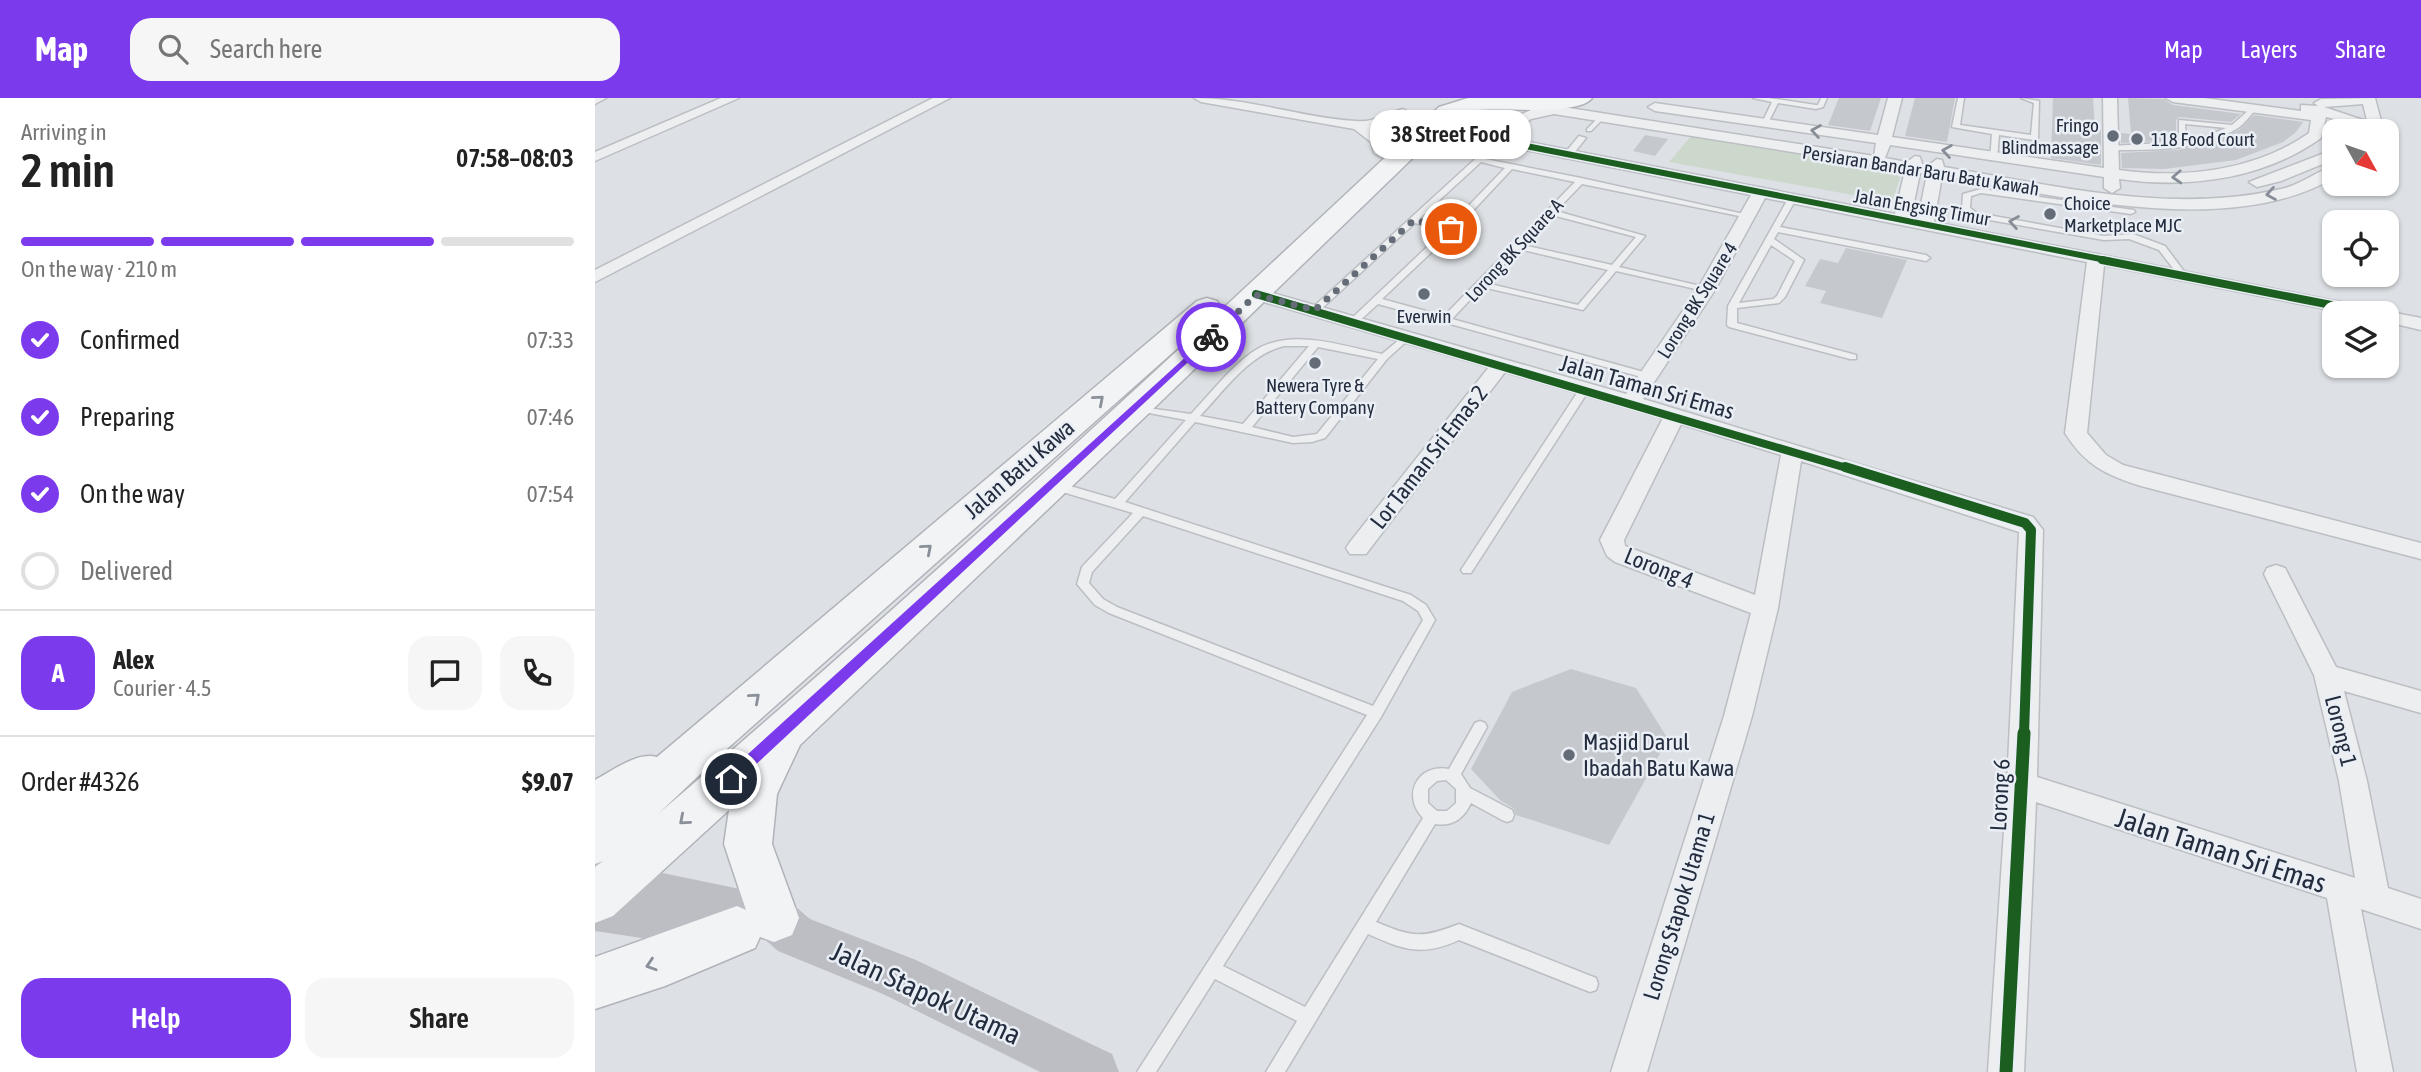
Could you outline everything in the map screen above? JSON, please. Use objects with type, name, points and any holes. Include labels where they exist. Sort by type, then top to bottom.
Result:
[{"type":"highway","name":"Jalan Batu Kawa","points":[[599,883],[712,735],[1381,153],[1426,117],[1485,100],[1580,108]]},
{"type":"highway","name":"Jalan Batu Kawa","points":[[599,883],[790,727],[1050,484],[1136,408],[1256,295],[1426,117]]},
{"type":"highway","points":[[595,983],[768,928],[748,845],[754,792],[790,727]]},
{"type":"highway","points":[[595,803],[712,735]]},
{"type":"main road","name":"Jalan Stapok Utama","points":[[599,883],[768,928],[899,977],[1094,1072]]},
{"type":"street","points":[[595,157],[732,98]]},
{"type":"street","points":[[595,277],[943,98]]},
{"type":"street","points":[[1201,98],[1358,126],[1426,117]]},
{"type":"street","points":[[1882,148],[1895,98]]},
{"type":"street","points":[[2110,98],[2111,181]]},
{"type":"street","points":[[2173,98],[2253,109],[2319,107],[2362,99]]},
{"type":"street","points":[[2231,98],[2319,107]]},
{"type":"street","points":[[2282,98],[2319,107],[2340,119]]},
{"type":"street","points":[[2355,119],[2362,99]]},
{"type":"street","points":[[2362,99],[2372,119]]},
{"type":"street","points":[[1647,114],[1765,123],[1882,148],[1993,158],[2111,181],[2185,177],[2255,166],[2283,157],[2304,146],[2316,135],[2319,107]]},
{"type":"street","name":"Persiaran Bandar Baru Batu Kawah","points":[[1500,142],[1513,123],[1522,117],[1580,108],[1647,114],[1882,148],[1914,165]]},
{"type":"street","name":"Persiaran Bandar Baru Batu Kawah","points":[[1647,114],[1914,165],[2111,181],[2165,192],[2225,189],[2276,178],[2322,159]]},
{"type":"street","name":"Jalan Engsing Timur","points":[[1426,117],[1500,142],[1567,156],[2322,303]]},
{"type":"street","points":[[1358,126],[1378,140],[1381,153]]},
{"type":"street","points":[[1902,220],[1914,165]]},
{"type":"street","points":[[1924,225],[1936,168]]},
{"type":"street","name":"Persiaran Bandar Baru Batu Kawah","points":[[1936,168],[1993,187],[2131,207],[2237,199],[2302,188],[2322,177]]},
{"type":"street","name":"Lorong BK Square 4","points":[[1630,403],[1706,290],[1759,194]]},
{"type":"street","points":[[2096,257],[2076,433],[2088,455],[2116,471],[2150,481],[2421,551]]},
{"type":"street","name":"Jalan Taman Sri Emas","points":[[1256,295],[1675,415],[2025,523]]},
{"type":"street","points":[[2399,319],[2418,323],[2421,346]]},
{"type":"street","name":"Lor Taman Sri Emas 2","points":[[1358,548],[1500,366]]},
{"type":"street","name":"Lorong 4","points":[[1675,415],[1612,540],[1615,550],[1623,556],[1765,608]]},
{"type":"street","name":"Lorong Stapok Utama 1","points":[[1629,1072],[1738,716],[1765,608],[1792,453]]},
{"type":"street","name":"Lorong 6","points":[[2006,1072],[2022,785],[2031,530],[2025,523]]},
{"type":"street","name":"Lorong 1","points":[[2276,574],[2327,675],[2353,781],[2374,898]]},
{"type":"street","points":[[2327,675],[2421,702]]},
{"type":"street","name":"Jalan Taman Sri Emas","points":[[2022,785],[2421,914]]},
{"type":"street","points":[[2341,888],[2375,1072]]},
{"type":"lane","points":[[1756,98],[1819,107],[1824,98]]},
{"type":"lane","points":[[1961,98],[1955,125],[2034,138],[2037,102],[2024,98]]},
{"type":"lane","points":[[1765,123],[1776,101]]},
{"type":"lane","points":[[1580,108],[1589,130]]},
{"type":"lane","points":[[2111,148],[2183,144],[2212,138],[2235,127],[2253,109]]},
{"type":"lane","points":[[2183,144],[2181,121],[2235,127]]},
{"type":"lane","points":[[1993,158],[1996,133]]},
{"type":"lane","points":[[1567,156],[1582,138]]},
{"type":"lane","points":[[1315,310],[1500,142]]},
{"type":"lane","points":[[1480,160],[1749,216]]},
{"type":"lane","points":[[1353,322],[1451,229],[1510,167]]},
{"type":"lane","name":"Lorong BK Square A","points":[[1446,320],[1483,285],[1581,180]]},
{"type":"lane","points":[[1993,187],[1967,194],[1966,209],[1975,215],[2104,238],[2130,236],[2161,248],[2182,274]]},
{"type":"lane","points":[[1791,201],[1733,306],[1732,325],[1853,356]]},
{"type":"lane","points":[[2130,236],[2131,207]]},
{"type":"lane","points":[[1483,285],[1580,308],[1640,234],[1550,212]]},
{"type":"lane","points":[[1414,220],[1451,229]]},
{"type":"lane","points":[[1776,229],[1926,258]]},
{"type":"lane","points":[[1733,306],[1776,301],[1781,297],[1800,260],[1770,240]]},
{"type":"lane","points":[[1518,246],[1706,290]]},
{"type":"lane","points":[[1375,300],[1649,376]]},
{"type":"lane","points":[[1136,408],[1308,441],[1321,436],[1384,357],[1405,338]]},
{"type":"lane","points":[[1117,504],[1193,418],[1257,353],[1274,346],[1297,343],[1384,357]]},
{"type":"lane","points":[[1245,428],[1315,345]]},
{"type":"lane","points":[[1467,570],[1584,390]]},
{"type":"lane","points":[[1050,484],[1406,598],[1422,608],[1429,620],[1375,713],[1146,1072]]},
{"type":"lane","points":[[1141,511],[1086,570],[1083,584],[1088,593],[1113,610],[1375,713]]},
{"type":"lane","points":[[1452,777],[1480,727]]},
{"type":"lane","points":[[1466,793],[1459,811],[1446,817],[1432,816],[1418,802],[1420,788],[1430,778],[1452,777],[1459,780],[1466,793],[1507,815]]},
{"type":"lane","points":[[1275,1072],[1432,816]]},
{"type":"lane","points":[[1366,925],[1414,946],[1439,942],[1459,932],[1590,984]]},
{"type":"lane","points":[[1212,968],[1307,1017]]},
{"type":"shaded area","points":[[1691,136],[1902,172],[1892,202],[1669,162]]},
{"type":"building","points":[[1839,98],[1881,98],[1870,131],[1828,125]]},
{"type":"building","points":[[1915,98],[1955,98],[1947,142],[1905,136]]},
{"type":"building","points":[[2053,98],[2093,98],[2095,129],[2101,130],[2101,165],[2051,158]]},
{"type":"building","points":[[2128,98],[2164,99],[2173,105],[2241,114],[2231,122],[2179,117],[2176,120],[2176,140],[2121,143],[2121,133],[2131,134]]},
{"type":"building","points":[[2254,115],[2303,122],[2296,132],[2283,142],[2236,160],[2164,169],[2122,168],[2121,153],[2177,150],[2209,144],[2239,130]]},
{"type":"building","points":[[1645,135],[1668,139],[1655,156],[1633,151]]},
{"type":"building","points":[[1846,248],[1907,260],[1882,318],[1820,303],[1826,291],[1805,286],[1820,259],[1838,263]]},
{"type":"building","name":"Masjid Darul Ibadah Batu Kawa","points":[[1571,669],[1636,688],[1668,739],[1609,845],[1516,815],[1513,808],[1501,801],[1471,769],[1512,692]]},
{"type":"cycle path","points":[[1425,131],[1465,134],[2322,303]]},
{"type":"cycle path","points":[[1256,294],[1675,415],[2025,523],[2031,530],[2022,785],[2006,1072]]},
{"type":"way so far","points":[[1211,337],[1256,295],[1315,310],[1414,220],[1451,229]]},
{"type":"place","name":"Fringo Blindmassage","points":[[2113,136]]},
{"type":"place","name":"118 Food Court","points":[[2137,139]]},
{"type":"place","name":"Choice Marketplace MJC","points":[[2050,214]]},
{"type":"place","name":"38 Street Food","points":[[1451,229]]},
{"type":"place","name":"Everwin","points":[[1424,294]]},
{"type":"place","name":"Newera Tyre & Battery Company","points":[[1315,363]]},
{"type":"place","name":"Masjid Darul Ibadah Batu Kawa","points":[[1569,755]]},
{"type":"route","points":[[731,779],[1211,337]]}]
